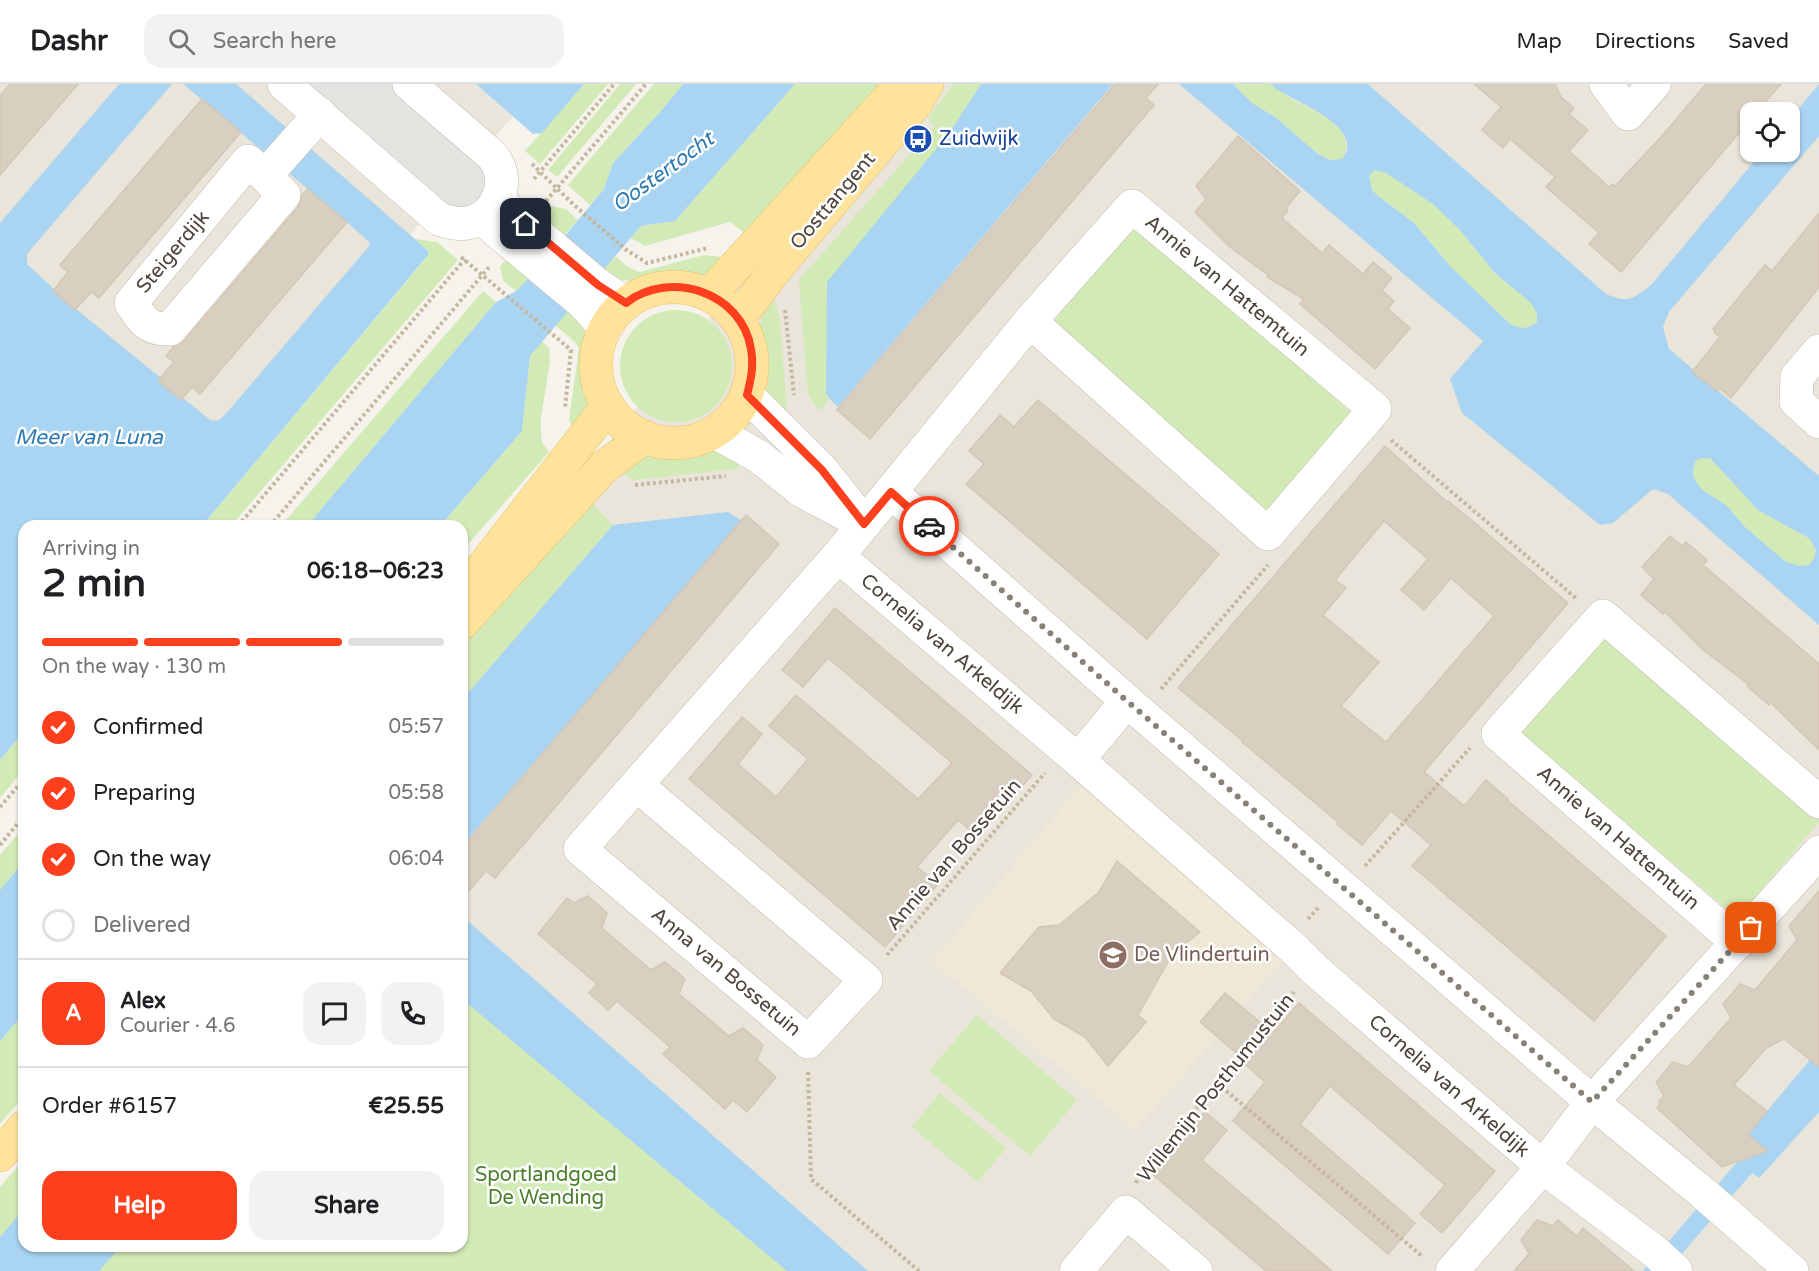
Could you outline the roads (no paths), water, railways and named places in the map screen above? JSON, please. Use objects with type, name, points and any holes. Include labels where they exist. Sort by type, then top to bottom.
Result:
[{"type":"main road","name":"Oosttangent","points":[[709,295],[902,84]]},
{"type":"main road","name":"Oosttangent","points":[[738,319],[778,266],[916,103],[927,84]]},
{"type":"main road","points":[[681,286],[709,295],[726,305],[738,319],[751,347],[753,371],[747,395],[734,416],[715,432],[693,441],[668,443],[645,437],[624,425],[608,406],[598,383],[596,359],[602,335],[616,316],[634,298],[656,288],[681,286]]},
{"type":"main road","points":[[468,588],[608,406]]},
{"type":"main road","points":[[468,616],[605,466],[645,437]]},
{"type":"main road","points":[[0,1155],[18,1134]]},
{"type":"street","points":[[284,84],[439,219],[452,224],[503,219],[616,316]]},
{"type":"street","points":[[409,84],[496,161],[501,174],[503,219]]},
{"type":"street","points":[[1606,84],[1628,114],[1654,84]]},
{"type":"street","points":[[265,176],[320,114]]},
{"type":"street","name":"Steigerdijk","points":[[248,161],[265,176],[284,195],[170,329],[159,329],[142,321],[131,303],[248,161]]},
{"type":"street","name":"Annie van Hattemtuin","points":[[891,492],[1030,321],[1132,206],[1375,409],[1268,534],[1030,321]]},
{"type":"street","points":[[1819,351],[1797,377],[1796,401],[1819,422]]},
{"type":"street","points":[[747,395],[822,470],[864,524]]},
{"type":"street","points":[[715,432],[758,456],[802,491],[864,524]]},
{"type":"street","points":[[838,556],[891,492],[1134,707],[1592,1102],[1792,1271]]},
{"type":"street","name":"Cornelia van Arkeldijk","points":[[838,556],[1072,755],[1543,1167],[1592,1102]]},
{"type":"street","name":"Anna van Bossetuin","points":[[637,785],[866,980],[808,1042],[580,849],[838,556]]},
{"type":"street","name":"Annie van Hattemtuin","points":[[1738,943],[1498,734],[1603,616],[1819,802]]},
{"type":"street","points":[[1072,755],[1134,707]]},
{"type":"street","points":[[1592,1102],[1819,852]]},
{"type":"street","points":[[1442,1267],[1543,1167],[1668,1264]]},
{"type":"street","points":[[1076,1271],[1126,1212],[1196,1271]]},
{"type":"water","name":"Meer van Luna","points":[[119,84],[172,84],[27,254],[27,264],[75,310],[161,378],[159,381],[181,400],[183,398],[214,421],[223,417],[370,245],[347,222],[183,84],[236,84],[415,239],[428,251],[428,255],[207,520],[18,520],[18,738],[0,760],[0,223]]},
{"type":"water","points":[[476,84],[584,84],[542,133],[533,134]]},
{"type":"water","name":"Oostertocht","points":[[683,84],[795,84],[675,221],[641,226],[530,356],[522,431],[445,520],[312,520],[496,302],[516,291],[533,274],[604,189],[613,163]]},
{"type":"water","points":[[981,84],[1113,84],[838,407],[826,393],[827,282],[950,132]]},
{"type":"water","points":[[1179,84],[1233,84],[1252,103],[1275,117],[1318,154],[1330,160],[1342,159],[1347,150],[1346,139],[1340,129],[1318,112],[1270,84],[1368,84],[1606,294],[1620,299],[1636,296],[1652,284],[1754,162],[1797,162],[1669,312],[1663,327],[1669,349],[1819,476],[1819,625],[1668,494],[1653,489],[1613,523],[1600,525],[1462,413],[1450,379],[1483,341]],"holes":[[[1375,170],[1386,173],[1433,204],[1460,230],[1495,273],[1531,303],[1537,314],[1537,322],[1524,328],[1510,324],[1450,266],[1414,223],[1378,196],[1372,190],[1369,175]],[[1711,459],[1759,511],[1809,538],[1816,550],[1814,559],[1809,565],[1799,566],[1785,561],[1744,526],[1727,506],[1701,489],[1694,478],[1693,469],[1696,460]]]},
{"type":"water","points":[[1819,84],[1819,136],[1800,158],[1800,107]]},
{"type":"water","points":[[728,512],[742,521],[468,839],[468,693],[613,525]]},
{"type":"water","points":[[18,868],[18,1020],[0,1041],[0,890]]},
{"type":"water","points":[[468,921],[868,1271],[787,1271],[468,1004]]},
{"type":"water","points":[[1819,1049],[1819,1112],[1759,1178],[1752,1173],[1667,1271],[1643,1271],[1738,1161],[1731,1154]]},
{"type":"water","points":[[18,1216],[18,1252],[116,1252],[99,1271],[0,1271],[0,1237]]},
{"type":"place","name":"Zuidwijk","points":[[918,139]]},
{"type":"place","name":"De Vlindertuin","points":[[1113,955]]},
{"type":"park label","name":"Sportlandgoed De Wending","points":[[546,1186]]}]
